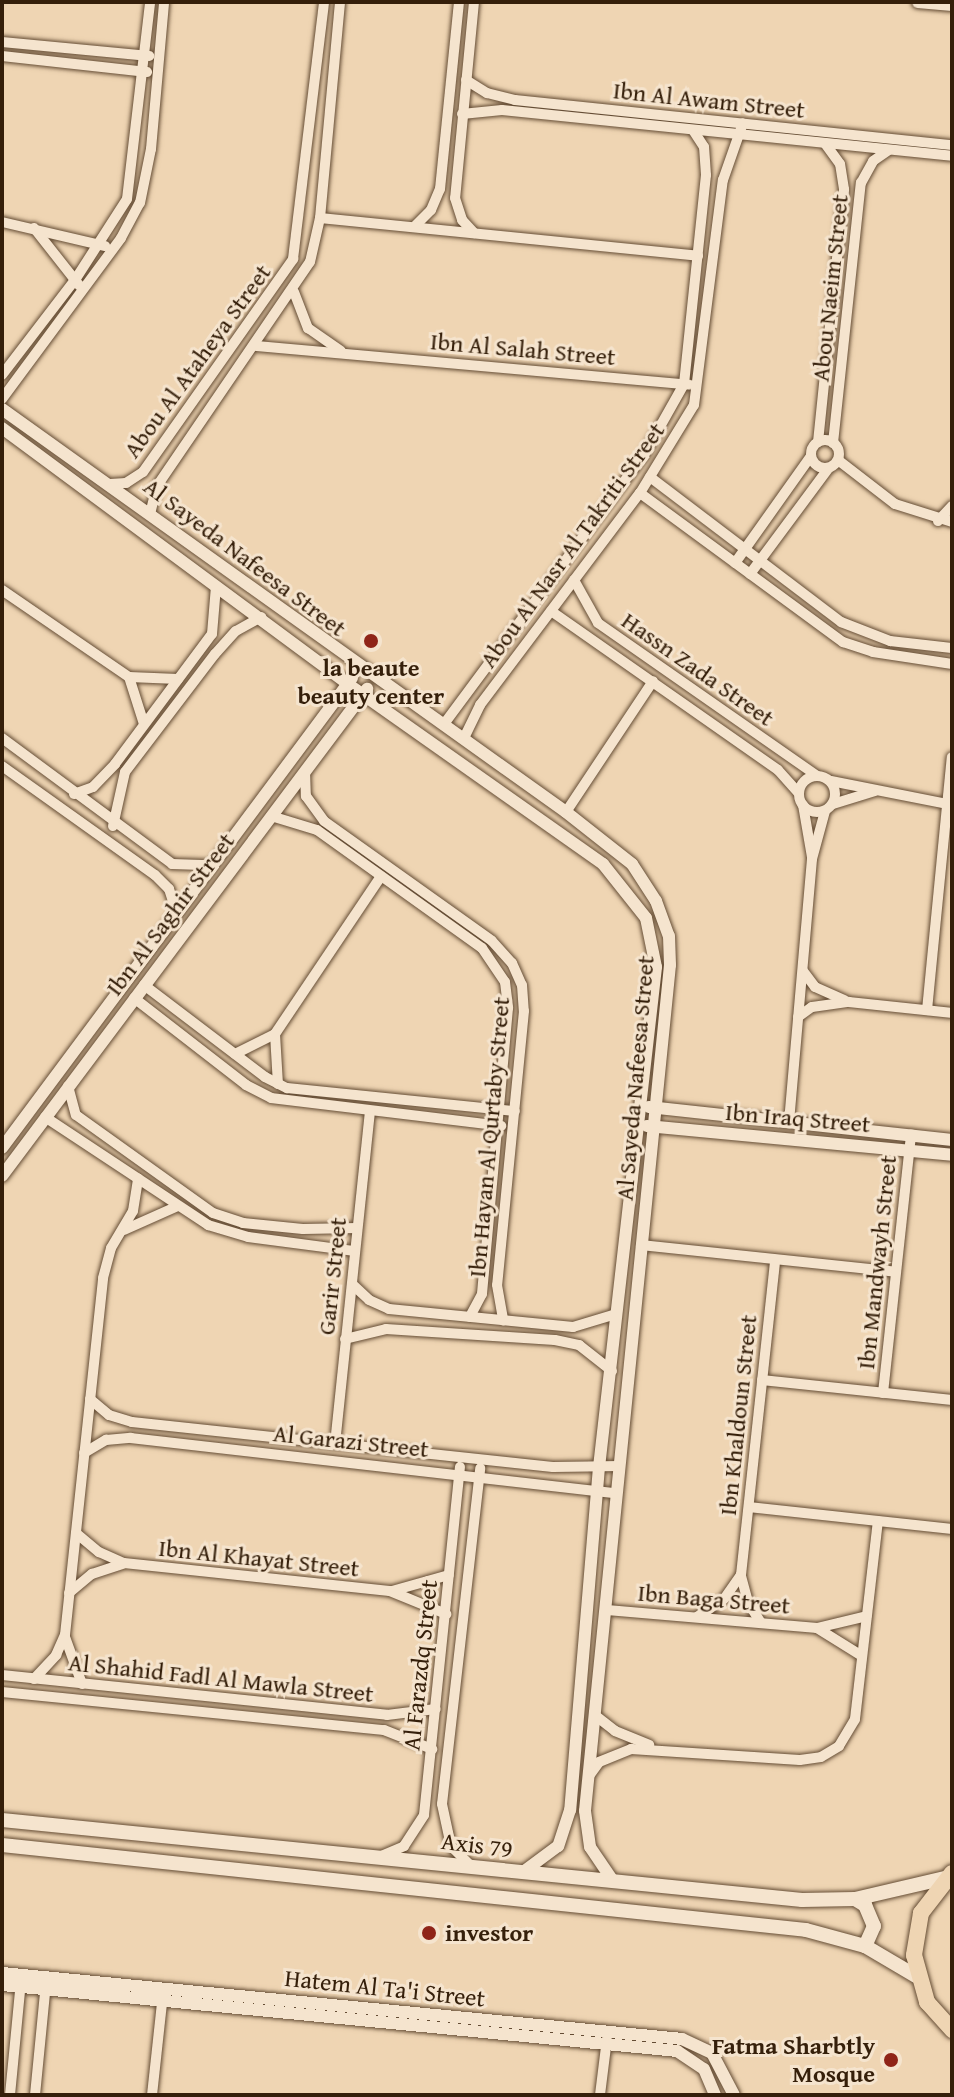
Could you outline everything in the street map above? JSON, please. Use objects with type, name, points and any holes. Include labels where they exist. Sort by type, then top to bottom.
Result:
[{"type":"main road","name":"Axis 79","points":[[2,1820],[802,1900],[855,1899],[950,1874]]},
{"type":"main road","points":[[184,1864],[191,1852],[185,1839]]},
{"type":"main road","points":[[221,1868],[214,1857],[224,1842]]},
{"type":"main road","name":"Axis 79","points":[[2,1845],[779,1926],[865,1946],[916,1976]]},
{"type":"main road","points":[[950,1874],[921,1913],[915,1934],[916,1976],[935,2013],[952,2030]]},
{"type":"main road","points":[[855,1899],[872,1915],[874,1926],[865,1946]]},
{"type":"street","points":[[2,399],[78,284],[127,199],[150,2]]},
{"type":"street","points":[[2,375],[78,284],[112,250],[140,203],[158,73],[164,2]]},
{"type":"street","name":"Abou Al Ataheya Street","points":[[110,484],[126,483],[143,472],[289,269],[308,166],[324,2]]},
{"type":"street","name":"Abou Al Ataheya Street","points":[[150,514],[157,486],[294,292],[313,253],[320,218],[340,2]]},
{"type":"street","points":[[414,227],[431,210],[440,189],[459,2]]},
{"type":"street","points":[[474,2],[455,198],[474,233]]},
{"type":"street","points":[[918,2],[952,5]]},
{"type":"street","points":[[2,42],[159,57]]},
{"type":"street","points":[[2,56],[158,73]]},
{"type":"street","name":"Ibn Al Awam Street","points":[[466,80],[505,98],[825,143],[952,156]]},
{"type":"street","name":"Ibn Al Awam Street","points":[[462,114],[502,110],[693,130],[742,129],[952,145]]},
{"type":"street","name":"Abou Al Nasr Al Takriti Street","points":[[464,738],[480,705],[640,493],[687,420],[699,386],[723,180],[742,129]]},
{"type":"street","name":"Abou Al Nasr Al Takriti Street","points":[[444,724],[644,455],[684,384],[707,167],[693,130]]},
{"type":"street","name":"Abou Naeim Street","points":[[818,442],[844,189],[840,164],[825,143]]},
{"type":"street","name":"Abou Naeim Street","points":[[833,443],[861,183],[873,161],[890,150]]},
{"type":"street","points":[[127,199],[140,203]]},
{"type":"street","points":[[320,218],[698,256]]},
{"type":"street","points":[[2,222],[100,244],[112,250]]},
{"type":"street","points":[[33,227],[78,284]]},
{"type":"street","name":"Ibn Al Salah Street","points":[[294,292],[308,328],[343,352]]},
{"type":"street","name":"Ibn Al Salah Street","points":[[256,346],[699,386]]},
{"type":"street","name":"Al Sayeda Nafeesa Street","points":[[2,409],[110,484],[374,680],[444,724],[566,812],[632,864],[665,922],[670,965],[585,1811],[590,1847],[613,1881]]},
{"type":"street","name":"Al Sayeda Nafeesa Street","points":[[2,428],[348,684],[603,864],[638,901],[654,941],[656,967],[599,1467],[570,1810],[558,1846],[523,1872]]},
{"type":"street","points":[[735,563],[818,442],[833,443],[838,460],[895,504],[938,521],[952,522]]},
{"type":"street","points":[[811,456],[816,466],[828,469]]},
{"type":"street","points":[[750,574],[828,469],[838,460]]},
{"type":"street","points":[[650,477],[742,549],[857,631],[890,641],[952,648]]},
{"type":"street","points":[[640,493],[857,648],[952,664]]},
{"type":"street","points":[[938,521],[952,506]]},
{"type":"street","name":"Hassn Zada Street","points":[[574,580],[598,623],[817,776]]},
{"type":"street","points":[[74,794],[93,787],[115,764],[203,646],[215,627],[216,586]]},
{"type":"street","points":[[2,590],[129,677],[178,679]]},
{"type":"street","name":"Hassn Zada Street","points":[[551,611],[778,770],[799,793]]},
{"type":"street","points":[[113,826],[125,772],[215,654],[236,631],[261,617]]},
{"type":"street","points":[[203,646],[215,654]]},
{"type":"street","name":"Ibn Al Saghir Street","points":[[2,1148],[176,910],[359,669]]},
{"type":"street","points":[[129,677],[144,724]]},
{"type":"street","name":"Ibn Al Saghir Street","points":[[2,1176],[374,680]]},
{"type":"street","points":[[566,812],[653,681]]},
{"type":"street","points":[[2,738],[113,826],[176,867],[210,865]]},
{"type":"street","points":[[927,1010],[952,757]]},
{"type":"street","points":[[115,764],[125,772]]},
{"type":"street","points":[[2,766],[161,879],[176,910]]},
{"type":"street","name":"Ibn Hayan Al Qurtaby Street","points":[[305,771],[306,796],[320,825],[381,876],[482,948],[499,968],[508,997],[482,1294],[470,1317]]},
{"type":"street","points":[[812,859],[799,793],[805,781],[817,776],[875,791],[947,804]]},
{"type":"street","points":[[789,1122],[812,859],[829,807],[831,781]]},
{"type":"street","points":[[803,805],[829,807],[875,791]]},
{"type":"street","name":"Ibn Hayan Al Qurtaby Street","points":[[271,816],[320,825],[492,941],[512,963],[524,998],[497,1285],[503,1320]]},
{"type":"street","points":[[235,1054],[275,1034],[381,876]]},
{"type":"street","points":[[802,969],[815,987],[849,1002]]},
{"type":"street","points":[[144,985],[278,1084],[515,1111]]},
{"type":"street","points":[[134,998],[237,1078],[285,1102],[513,1127]]},
{"type":"street","points":[[798,1017],[812,1007],[849,1002],[952,1013]]},
{"type":"street","points":[[275,1034],[278,1084]]},
{"type":"street","points":[[237,1078],[247,1064]]},
{"type":"street","points":[[68,1086],[76,1115],[213,1213],[243,1223],[303,1229],[357,1228]]},
{"type":"street","name":"Ibn Iraq Street","points":[[642,1105],[952,1140]]},
{"type":"street","name":"Garir Street","points":[[335,1444],[370,1112]]},
{"type":"street","points":[[45,1117],[178,1206],[233,1234],[355,1251]]},
{"type":"street","name":"Ibn Iraq Street","points":[[639,1125],[952,1155]]},
{"type":"street","name":"Ibn Mandwayh Street","points":[[883,1393],[911,1135]]},
{"type":"street","points":[[34,1679],[50,1664],[65,1635],[103,1278],[133,1211],[138,1178]]},
{"type":"street","points":[[123,1231],[178,1206]]},
{"type":"street","points":[[641,1245],[896,1272]]},
{"type":"street","name":"Ibn Khaldoun Street","points":[[761,1623],[748,1602],[741,1575],[775,1260]]},
{"type":"street","points":[[352,1284],[369,1300],[389,1309],[584,1327],[616,1314]]},
{"type":"street","points":[[345,1339],[386,1329],[555,1340],[579,1345],[612,1371]]},
{"type":"street","points":[[762,1380],[952,1400]]},
{"type":"street","name":"Al Garazi Street","points":[[90,1399],[109,1415],[132,1422],[481,1460],[619,1466]]},
{"type":"street","name":"Al Garazi Street","points":[[84,1453],[106,1440],[131,1438],[460,1472],[617,1493]]},
{"type":"street","name":"Al Farazdq Street","points":[[381,1856],[404,1846],[420,1827],[432,1749],[461,1457]]},
{"type":"street","name":"Al Farazdq Street","points":[[471,1866],[451,1846],[442,1818],[481,1460]]},
{"type":"street","points":[[749,1507],[952,1529]]},
{"type":"street","points":[[589,1776],[613,1754],[663,1748],[821,1757],[839,1746],[852,1729],[878,1521]]},
{"type":"street","name":"Ibn Al Khayat Street","points":[[76,1533],[99,1552],[124,1563],[390,1591],[446,1614]]},
{"type":"street","name":"Ibn Al Khayat Street","points":[[69,1593],[92,1574],[124,1563]]},
{"type":"street","name":"Ibn Al Khayat Street","points":[[390,1591],[449,1575]]},
{"type":"street","points":[[696,1618],[715,1608],[741,1575]]},
{"type":"street","name":"Ibn Baga Street","points":[[607,1610],[817,1628],[867,1616]]},
{"type":"street","name":"Ibn Baga Street","points":[[817,1628],[862,1656]]},
{"type":"street","points":[[65,1635],[82,1684]]},
{"type":"street","name":"Al Shahid Fadl Al Mawla Street","points":[[2,1675],[397,1716],[436,1709]]},
{"type":"street","points":[[438,1684],[455,1685]]},
{"type":"street","name":"Al Shahid Fadl Al Mawla Street","points":[[2,1692],[384,1730],[432,1749]]},
{"type":"street","points":[[176,1709],[178,1694]]},
{"type":"street","points":[[596,1716],[631,1740],[663,1748]]},
{"type":"street","points":[[570,1810],[585,1811]]},
{"type":"street","name":"Hatem Al Ta'i Street","points":[[2,1973],[21,1981]]},
{"type":"street","points":[[10,2095],[21,1981]]},
{"type":"street","name":"Hatem Al Ta'i Street","points":[[2,1985],[21,1981],[46,1983],[704,2046],[725,2071],[734,2095]]},
{"type":"street","points":[[35,2095],[46,1983]]},
{"type":"street","points":[[152,2095],[163,1995]]},
{"type":"street","points":[[600,2095],[606,2039]]},
{"type":"street","name":"Hatem Al Ta'i Street","points":[[606,2039],[686,2055],[704,2069],[715,2095]]},
{"type":"place","name":"la beaute beauty center","points":[[371,641]]},
{"type":"place","name":"investor","points":[[429,1933]]},
{"type":"place","name":"Fatma Sharbtly Mosque","points":[[891,2060]]}]
